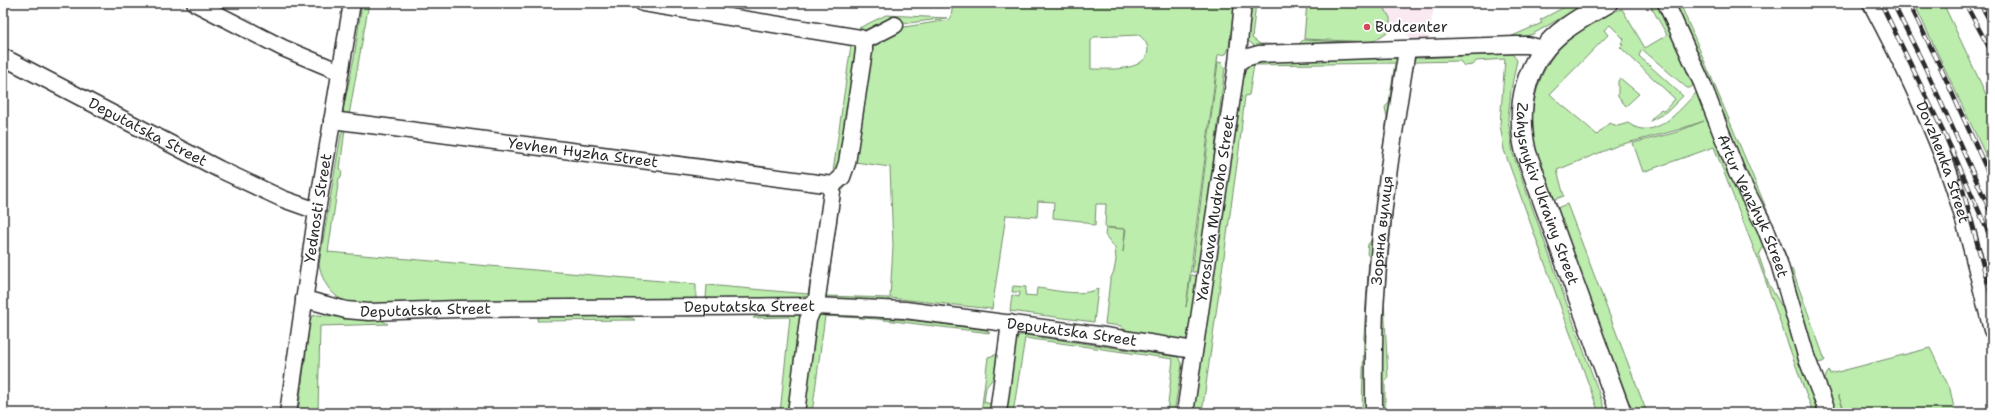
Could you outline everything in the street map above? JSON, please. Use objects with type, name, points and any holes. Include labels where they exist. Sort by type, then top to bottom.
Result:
[{"type":"street","points":[[195,3],[283,48],[340,72]]},
{"type":"street","name":"Yednosti Street","points":[[288,413],[317,211],[352,3]]},
{"type":"street","points":[[642,3],[860,38],[864,41]]},
{"type":"street","name":"Yaroslava Mudroho Street","points":[[1184,413],[1238,63],[1243,3]]},
{"type":"street","name":"Zahysnykiv Ukrainy Street","points":[[1607,3],[1565,28],[1544,49],[1534,64],[1528,79],[1521,116],[1522,136],[1534,175],[1620,413]]},
{"type":"street","name":"Artur Venzhyk Street","points":[[1666,3],[1702,83],[1737,173],[1764,228],[1779,263],[1807,359],[1828,413]]},
{"type":"street","name":"Dovzhenka Street","points":[[1871,3],[1913,84],[1944,158],[1992,330]]},
{"type":"street","points":[[864,41],[895,25]]},
{"type":"street","points":[[796,413],[808,320],[817,298],[834,185],[842,177],[847,164],[864,51],[864,41]]},
{"type":"street","points":[[1238,63],[1245,58],[1259,54],[1516,45],[1527,45],[1544,49]]},
{"type":"street","name":"Зоряна вулиця","points":[[1374,413],[1374,336],[1380,251],[1390,158],[1407,50]]},
{"type":"street","name":"Deputatska Street","points":[[3,57],[219,169],[283,199],[317,211]]},
{"type":"street","name":"Yevhen Hyzha Street","points":[[332,120],[834,185]]},
{"type":"street","name":"Deputatska Street","points":[[304,299],[346,310],[369,312],[458,309],[561,310],[814,306],[905,310],[1010,323],[1194,350]]},
{"type":"street","points":[[998,413],[1010,323]]},
{"type":"shaded area","name":"Budcenter","points":[[1306,3],[1435,3],[1427,43],[1416,43],[1403,31],[1392,31],[1373,43],[1303,40]]},
{"type":"green space","points":[[362,3],[369,3],[349,115],[832,179],[851,45],[692,17],[702,17],[851,40],[858,48],[859,57],[844,160],[834,182],[827,182],[741,172],[732,168],[721,169],[573,145],[349,120],[344,116],[343,110],[354,58]]},
{"type":"green space","points":[[953,3],[1235,3],[1229,48],[1226,54],[1218,55],[1186,307],[1191,275],[1199,276],[1190,337],[1184,340],[1176,341],[1157,339],[1122,329],[1121,326],[1105,324],[1110,280],[1114,271],[1116,260],[1115,248],[1105,235],[1106,228],[1125,229],[1123,252],[1126,229],[1105,227],[1106,204],[1096,204],[1095,226],[1082,221],[1053,218],[1054,202],[1038,201],[1037,217],[1006,215],[992,309],[890,298],[893,246],[890,167],[855,162],[847,185],[841,192],[826,296],[889,298],[889,302],[825,299],[838,192],[869,53],[875,42],[898,28],[949,20],[951,17]],"holes":[[[1139,35],[1147,45],[1147,54],[1145,59],[1136,65],[1125,68],[1091,69],[1091,41],[1094,37]]]},
{"type":"green space","points":[[1249,3],[1256,3],[1252,38],[1260,44],[1298,45],[1303,40],[1370,43],[1257,48],[1247,40]]},
{"type":"green space","name":"Budcenter","points":[[1307,3],[1382,3],[1390,18],[1390,30],[1372,42],[1304,39]]},
{"type":"green space","points":[[1572,3],[1587,3],[1533,34],[1522,37],[1501,39],[1510,37],[1542,23],[1540,20]]},
{"type":"green space","points":[[1649,3],[1661,3],[1695,84],[1690,88],[1687,88],[1643,50],[1641,51],[1639,56],[1683,96],[1667,112],[1650,121],[1661,109],[1664,111],[1675,99],[1620,47],[1623,45],[1621,43],[1624,39],[1610,25],[1604,30],[1608,35],[1550,94],[1597,135],[1609,123],[1618,126],[1628,123],[1638,128],[1648,129],[1657,127],[1674,115],[1697,92],[1755,220],[1764,244],[1759,256],[1768,283],[1789,319],[1821,413],[1814,413],[1807,397],[1757,257],[1714,147],[1643,172],[1633,143],[1674,133],[1704,121],[1674,131],[1619,145],[1557,170],[1564,196],[1555,199],[1551,196],[1537,155],[1532,130],[1535,98],[1543,72],[1549,61],[1565,43],[1575,35],[1610,14],[1622,9],[1645,48],[1667,35]]},
{"type":"green space","points":[[1672,3],[1680,3],[1788,260],[1786,260],[1762,212]]},
{"type":"green space","points":[[1914,3],[1943,3],[1992,107],[1992,169]]},
{"type":"green space","points":[[886,15],[947,18],[909,23],[889,19],[865,30],[860,30],[859,28]]},
{"type":"green space","points":[[1512,54],[1517,60],[1511,90],[1508,119],[1513,154],[1606,413],[1599,413],[1504,150],[1500,124],[1505,59],[1476,61],[1473,65],[1464,66],[1460,61],[1416,62],[1412,70],[1395,184],[1384,301],[1388,379],[1385,382],[1385,413],[1378,413],[1379,309],[1385,222],[1409,67],[1416,58]]},
{"type":"green space","points":[[1393,58],[1399,60],[1367,413],[1360,413],[1362,409],[1364,336],[1369,256],[1367,254],[1368,244],[1371,241],[1387,117],[1385,107],[1389,103],[1395,63],[1254,65],[1249,95],[1245,96],[1239,150],[1202,413],[1193,413],[1241,75],[1247,67],[1254,62]]},
{"type":"green space","points":[[1218,62],[1222,63],[1225,68],[1200,268],[1199,272],[1192,272]]},
{"type":"green space","points":[[1620,78],[1639,94],[1626,106],[1618,97],[1618,81]]},
{"type":"green space","points":[[345,128],[565,153],[702,174],[823,189],[826,191],[828,197],[813,297],[807,301],[710,301],[706,298],[707,285],[808,294],[824,194],[823,191],[590,159],[345,129],[340,169],[342,170],[341,177],[339,178],[328,252],[696,284],[696,299],[693,302],[500,301],[367,306],[349,303],[335,295],[329,289],[321,274],[319,264],[341,135],[343,129]]},
{"type":"green space","points":[[1567,204],[1647,413],[1633,413],[1557,210],[1559,207]]},
{"type":"green space","points":[[1792,269],[1825,360],[1823,362],[1815,363],[1788,272]]},
{"type":"green space","points":[[1013,286],[1026,287],[1025,295],[1036,296],[1037,288],[1076,293],[1098,289],[1094,322],[1010,311],[1012,295],[1019,297],[1020,292],[1012,292]]},
{"type":"green space","points":[[826,313],[917,321],[986,330],[990,333],[877,319],[825,316],[812,413],[802,413],[814,321],[821,314]]},
{"type":"green space","points":[[760,314],[798,314],[801,319],[787,413],[780,413],[790,317],[753,318]]},
{"type":"green space","points":[[318,315],[381,320],[388,324],[320,326],[318,413],[298,413],[308,337],[307,323],[312,316]]},
{"type":"green space","points":[[539,315],[609,315],[632,318],[635,320],[537,321]]},
{"type":"green space","points":[[1019,335],[1178,357],[1182,365],[1174,413],[1167,413],[1173,359],[1025,338],[1013,413],[1004,413],[1014,345]]},
{"type":"green space","points":[[1930,348],[1950,389],[1955,413],[1846,413],[1838,395],[1845,413],[1834,413],[1825,386],[1826,375],[1829,371],[1830,374]]},
{"type":"green space","points":[[998,354],[996,375],[986,387],[984,402],[991,404],[991,413],[981,413],[988,357]]},
{"type":"railway","points":[[1881,3],[1953,152],[1992,241]]},
{"type":"railway","points":[[1893,3],[1925,67],[1992,215]]},
{"type":"railway","points":[[1909,3],[1938,62],[1992,181]]},
{"type":"railway","points":[[1965,3],[1992,53]]},
{"type":"railway","points":[[1980,3],[1992,25]]},
{"type":"railway","points":[[1960,179],[1992,299]]},
{"type":"place","name":"Budcenter","points":[[1367,27]]}]
